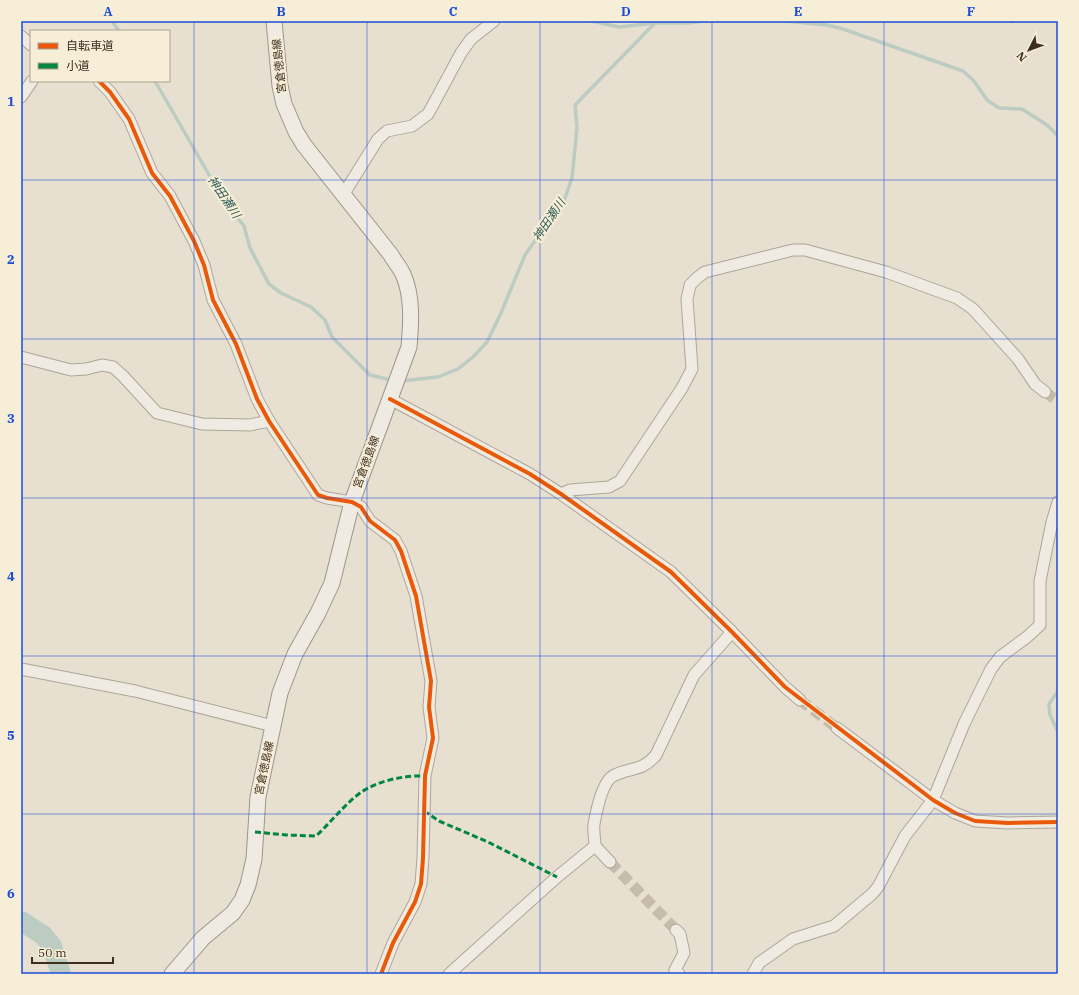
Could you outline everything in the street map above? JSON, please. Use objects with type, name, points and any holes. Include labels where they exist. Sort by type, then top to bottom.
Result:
[{"type":"main road","name":"宮倉徳島線","points":[[172,974],[203,938],[233,913],[242,900],[248,885],[254,859],[258,797],[280,693],[295,654],[318,613],[332,583],[352,502],[409,347],[411,325],[408,293],[403,274],[391,256],[304,145],[284,104],[280,86],[274,21]]},
{"type":"street","points":[[343,195],[378,139],[387,131],[412,126],[428,114],[461,53],[471,39],[494,21]]},
{"type":"street","points":[[21,36],[30,44]]},
{"type":"street","points":[[21,97],[31,82]]},
{"type":"street","points":[[100,82],[110,92],[129,119],[152,173],[170,196],[194,241],[204,265],[213,300],[236,344],[257,399],[270,422],[318,495],[352,502],[361,507],[370,521],[395,540],[402,551],[416,596],[431,681],[429,708],[433,738],[425,776],[421,884],[415,902],[393,943],[380,974]]},
{"type":"street","points":[[561,494],[570,490],[609,487],[620,481],[682,388],[692,369],[687,299],[690,285],[696,278],[705,272],[793,250],[805,250],[886,272],[957,298],[973,309],[1018,360],[1035,384],[1045,392]]},
{"type":"street","points":[[21,358],[71,370],[86,369],[102,365],[113,367],[157,413],[202,424],[250,425],[270,422]]},
{"type":"street","points":[[390,399],[530,474],[561,494],[671,572],[785,687],[800,700]]},
{"type":"street","points":[[753,974],[759,963],[793,939],[834,926],[872,894],[878,887],[905,836],[933,800],[964,724],[991,669],[1000,657],[1027,637],[1040,625],[1040,581],[1052,522],[1058,502]]},
{"type":"street","points":[[610,862],[595,846],[594,825],[606,782],[612,776],[640,768],[650,763],[656,755],[694,675],[732,632]]},
{"type":"street","points":[[21,669],[135,691],[273,726]]},
{"type":"street","points":[[837,728],[933,800],[955,813],[975,821],[1008,823],[1058,822]]},
{"type":"street","points":[[449,974],[557,877],[595,846]]},
{"type":"street","points":[[676,930],[680,934],[684,953],[675,970],[679,974]]},
{"type":"waterway","name":"神田瀬川","points":[[112,21],[118,30]]},
{"type":"waterway","points":[[591,21],[619,27],[655,23],[688,23],[704,21]]},
{"type":"waterway","points":[[785,21],[827,25],[843,29],[963,71],[974,81],[987,100],[999,108],[1022,109],[1047,125],[1058,136]]},
{"type":"waterway","name":"神田瀬川","points":[[400,381],[438,377],[458,369],[474,356],[487,342],[501,313],[525,255],[565,198],[572,178],[577,128],[575,105],[655,23]]},
{"type":"waterway","name":"神田瀬川","points":[[156,82],[212,180],[232,211],[244,226],[250,248],[269,284],[281,293],[311,307],[325,320],[332,337],[370,375],[387,379]]},
{"type":"waterway","points":[[1058,691],[1049,704],[1050,715],[1058,732]]},
{"type":"waterway","points":[[21,921],[43,935],[52,946],[61,974]]},
{"type":"tunnel","points":[[1045,392],[1058,401]]},
{"type":"tunnel","points":[[800,700],[837,728]]},
{"type":"tunnel","points":[[610,862],[676,930]]},
{"type":"marked path","points":[[255,832],[316,836],[348,803],[360,793],[374,785],[400,778],[425,776]]},
{"type":"marked path","points":[[424,811],[439,821],[488,842],[557,877]]},
{"type":"cycle path","points":[[100,82],[110,92],[129,119],[152,173],[170,196],[194,241],[204,265],[213,300],[236,344],[257,399],[269,421],[318,495],[352,502],[361,507],[370,521],[395,540],[401,551],[416,596],[431,681],[429,707],[433,738],[425,776],[421,884],[415,902],[393,943],[381,974]]},
{"type":"cycle path","points":[[390,399],[530,474],[561,494],[671,572],[785,687],[933,800],[955,813],[975,821],[1008,823],[1058,822]]}]
